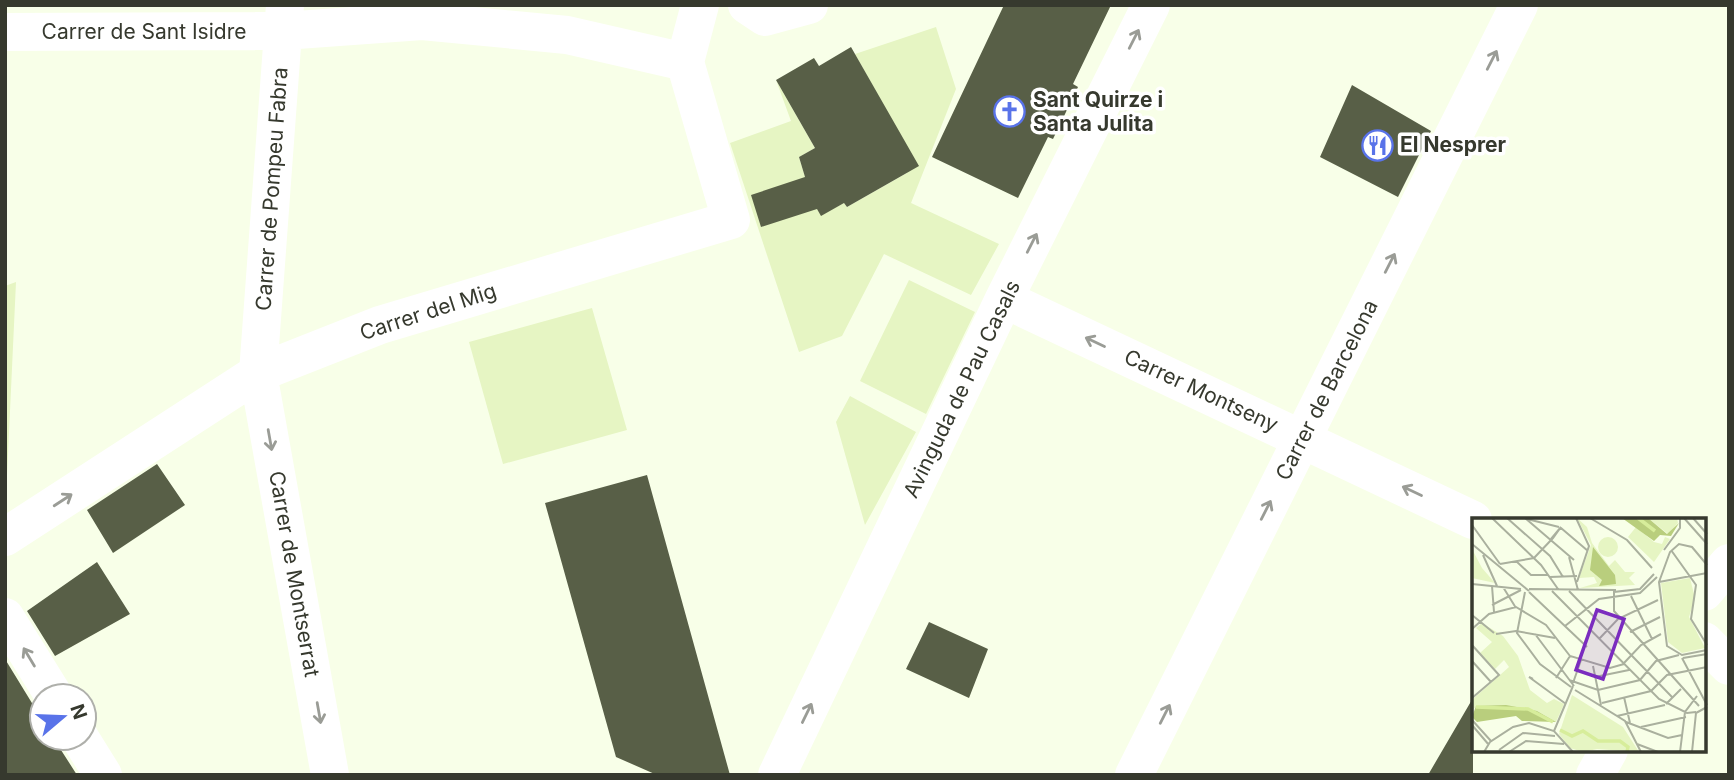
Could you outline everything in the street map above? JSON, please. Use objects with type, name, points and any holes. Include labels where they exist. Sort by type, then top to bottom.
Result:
[{"type":"street","points":[[685,62],[700,5]]},
{"type":"street","points":[[747,5],[765,17],[809,5]]},
{"type":"street","name":"Avinguda de Pau Casals","points":[[777,775],[1004,299],[1151,5]]},
{"type":"street","name":"Carrer de Barcelona","points":[[1134,775],[1519,5]]},
{"type":"street","name":"Carrer de Sant Isidre","points":[[5,32],[284,18],[422,21],[567,35],[685,62]]},
{"type":"street","name":"Carrer de Pompeu Fabra","points":[[258,373],[284,18]]},
{"type":"street","name":"Carrer del Mig","points":[[5,537],[258,373],[380,324],[732,220],[685,62]]},
{"type":"street","name":"Carrer Montseny","points":[[1004,299],[1472,520]]},
{"type":"street","name":"Carrer de Montserrat","points":[[258,373],[330,775]]},
{"type":"street","points":[[1706,590],[1729,563]]},
{"type":"street","points":[[5,617],[45,682]]},
{"type":"street","points":[[1706,643],[1729,666]]},
{"type":"street","points":[[89,752],[103,775]]},
{"type":"street","points":[[1595,775],[1608,752]]},
{"type":"green space","points":[[936,27],[956,89],[911,203],[999,244],[971,295],[884,254],[842,336],[799,352],[730,143],[791,121],[776,80],[815,148],[799,157],[812,200],[821,215],[844,203],[847,207],[907,173],[908,149],[855,54]]},
{"type":"green space","points":[[909,280],[975,312],[926,414],[860,381]]},
{"type":"green space","points":[[16,282],[6,497],[5,497],[5,286]]},
{"type":"green space","points":[[592,308],[627,430],[503,464],[469,342]]},
{"type":"green space","points":[[850,396],[916,432],[865,525],[836,422]]},
{"type":"building","name":"Sant Quirze i Santa Julita","points":[[1004,5],[1111,5],[1073,84],[1078,87],[1053,139],[1048,137],[1018,198],[932,157]]},
{"type":"building","points":[[851,47],[919,166],[847,207],[844,203],[821,216],[817,209],[761,227],[751,195],[805,177],[799,157],[815,148],[776,80],[814,58],[819,66]]},
{"type":"building","name":"El Nesprer","points":[[1352,85],[1431,131],[1398,197],[1320,157]]},
{"type":"building","points":[[157,464],[185,505],[113,553],[87,510]]},
{"type":"building","points":[[647,475],[730,775],[657,775],[616,757],[545,503]]},
{"type":"building","points":[[97,562],[130,614],[55,656],[27,611]]},
{"type":"building","points":[[929,622],[988,649],[969,698],[906,669]]},
{"type":"building","points":[[5,659],[28,697],[28,752],[62,752],[77,775],[5,775]]},
{"type":"building","points":[[1472,700],[1473,775],[1428,775]]},
{"type":"place","name":"Sant Quirze i Santa Julita","points":[[1010,112]]},
{"type":"place","name":"El Nesprer","points":[[1377,145]]}]
